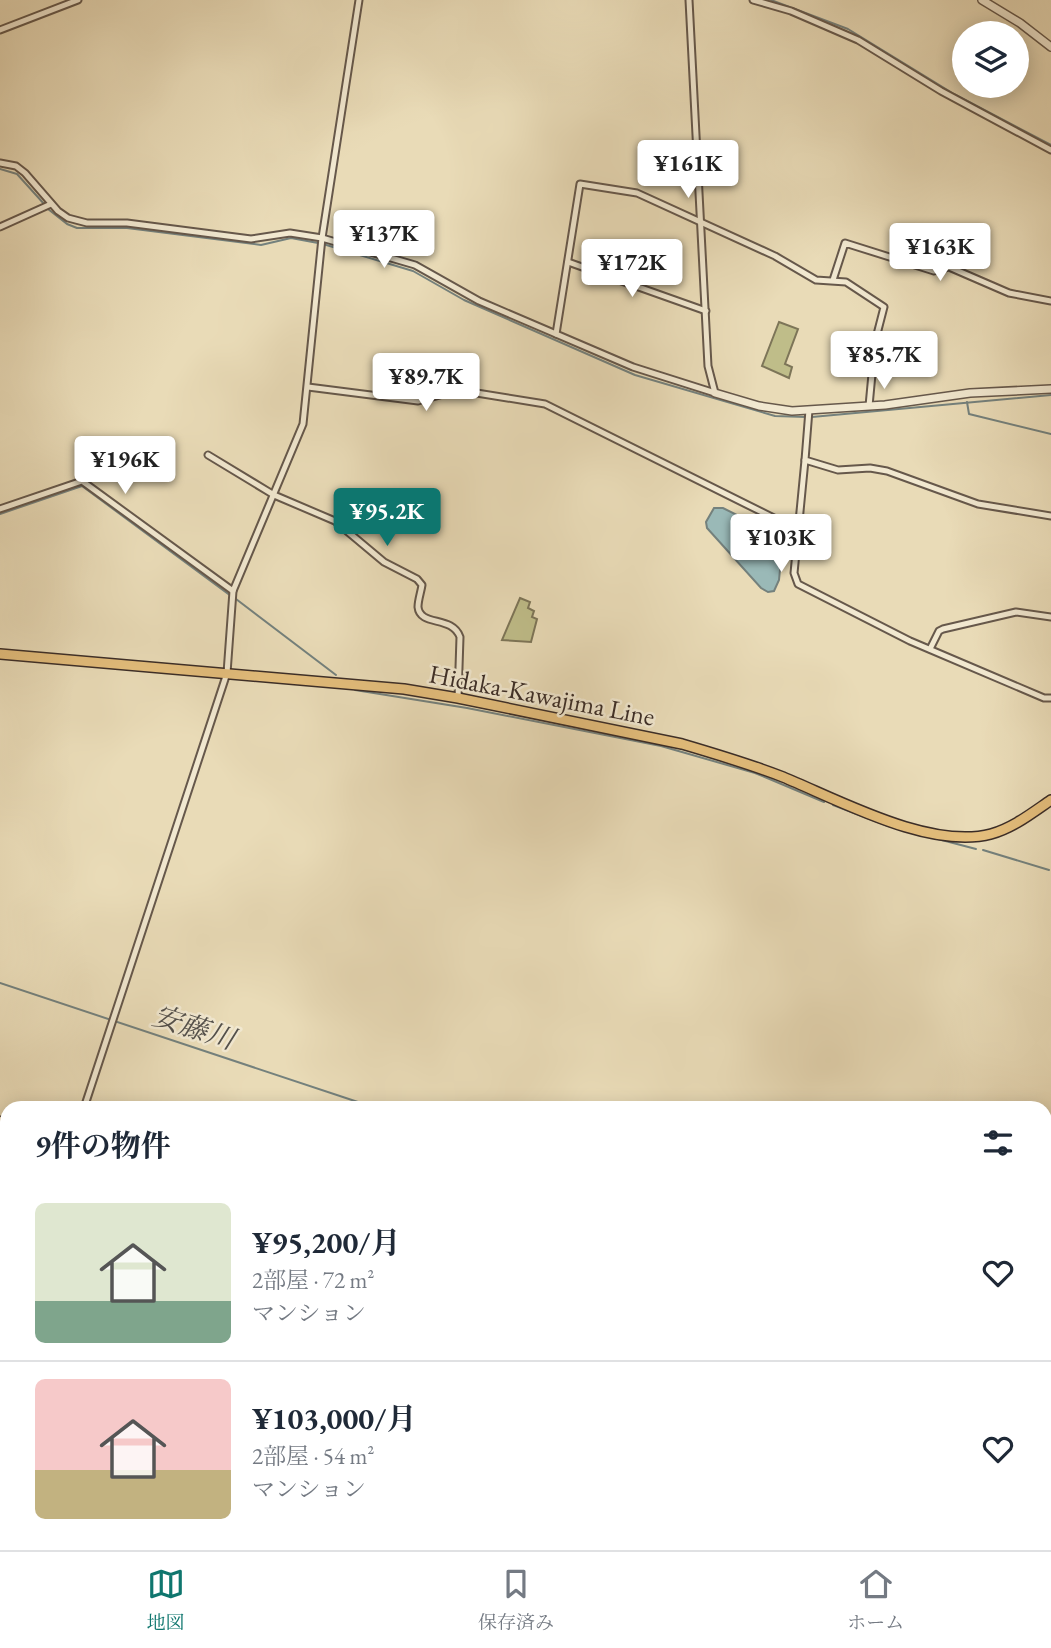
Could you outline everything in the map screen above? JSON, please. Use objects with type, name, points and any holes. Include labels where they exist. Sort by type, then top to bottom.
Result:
[{"type":"main road","name":"Hidaka-Kawajima Line","points":[[0,654],[404,690],[458,698],[704,750],[765,770],[890,822],[944,835],[990,834],[1009,828],[1051,800]]},
{"type":"street","points":[[0,30],[78,0]]},
{"type":"street","points":[[87,1101],[227,673],[233,590],[303,424],[322,238],[359,0]]},
{"type":"street","points":[[689,0],[709,379],[715,393]]},
{"type":"street","points":[[753,0],[791,11],[858,40],[941,91],[1051,150]]},
{"type":"street","points":[[982,0],[1020,23],[1051,47]]},
{"type":"street","points":[[0,163],[16,166],[25,173],[51,204],[68,218],[87,223],[127,223],[251,239],[290,233],[322,238],[415,265],[479,301],[632,367],[759,406],[781,410],[809,410],[869,406],[970,393],[1051,389]]},
{"type":"street","points":[[556,334],[580,184],[637,193],[775,256],[816,279],[846,282],[884,307],[875,342],[869,406]]},
{"type":"street","points":[[0,227],[51,204]]},
{"type":"street","points":[[833,280],[845,243],[934,271],[949,267],[1009,293],[1051,301]]},
{"type":"street","points":[[568,262],[706,311]]},
{"type":"street","points":[[308,387],[418,401],[458,390],[545,404],[798,532]]},
{"type":"street","points":[[809,410],[794,573],[798,584],[930,649],[1044,698],[1051,698]]},
{"type":"street","points":[[208,455],[274,495],[335,521],[384,562],[417,579],[422,585],[418,607],[420,614],[425,619],[457,629],[460,638],[458,698]]},
{"type":"street","points":[[805,460],[838,470],[870,468],[887,471],[941,489],[962,500],[1051,516]]},
{"type":"street","points":[[0,509],[82,481],[233,590]]},
{"type":"street","points":[[930,649],[939,631],[943,629],[1016,612],[1051,617]]},
{"type":"shaded area","points":[[779,322],[798,329],[785,364],[792,367],[789,378],[762,366]]},
{"type":"shaded area","points":[[520,598],[530,602],[528,608],[534,611],[532,617],[537,619],[531,642],[502,640]]},
{"type":"water","points":[[714,508],[723,508],[783,538],[779,580],[774,591],[768,592],[761,588],[707,528],[706,522]]},
{"type":"waterway","points":[[771,0],[848,29],[954,94],[1051,145]]},
{"type":"waterway","points":[[0,169],[17,174],[45,205]]},
{"type":"waterway","points":[[48,209],[67,224],[77,228],[127,228],[261,245],[291,238],[318,243]]},
{"type":"waterway","points":[[323,244],[413,271],[464,300],[635,375],[775,416],[806,417]]},
{"type":"waterway","points":[[812,417],[1051,395]]},
{"type":"waterway","points":[[967,402],[969,414],[1051,434]]},
{"type":"waterway","points":[[0,514],[82,486],[231,596]]},
{"type":"waterway","points":[[236,599],[336,675]]},
{"type":"waterway","points":[[355,690],[467,708],[661,746],[755,773],[824,802]]},
{"type":"waterway","points":[[833,805],[888,826],[976,849]]},
{"type":"waterway","points":[[983,850],[1049,870]]},
{"type":"waterway","name":"安藤川","points":[[0,983],[355,1101]]}]
